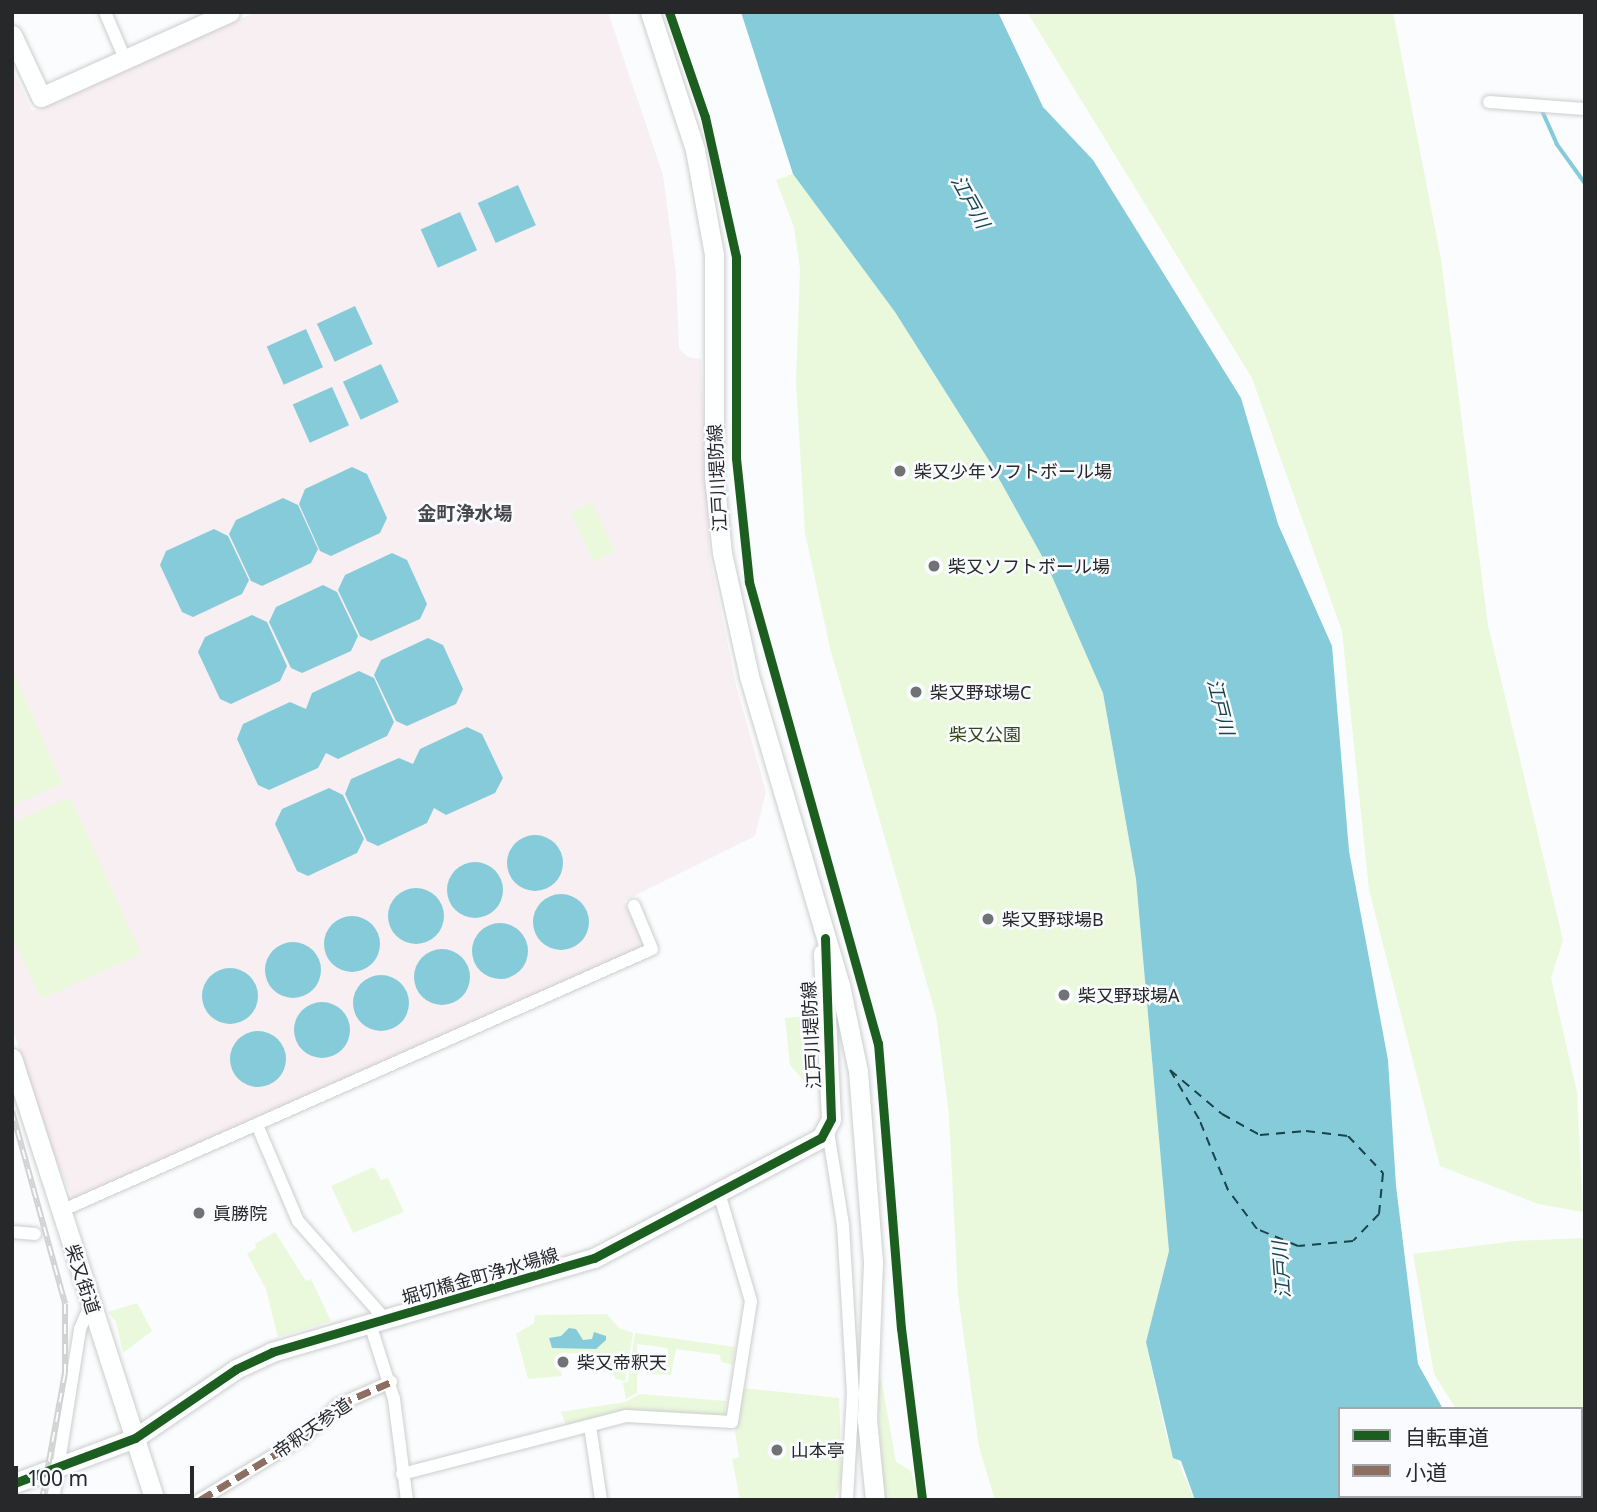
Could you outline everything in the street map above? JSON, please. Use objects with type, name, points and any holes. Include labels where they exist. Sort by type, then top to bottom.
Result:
[{"type":"main road","points":[[12,35],[41,97],[230,12]]},
{"type":"main road","name":"江戸川堤防線","points":[[650,12],[692,140],[710,231],[716,318],[714,475],[722,553],[749,676],[851,1028],[866,1144],[873,1274],[867,1420],[875,1500]]},
{"type":"main road","name":"江戸川堤防線","points":[[825,938],[828,1131]]},
{"type":"main road","name":"柴又街道","points":[[12,1058],[155,1500]]},
{"type":"main road","name":"堀切橋金町浄水場線","points":[[12,1485],[135,1438],[253,1360],[594,1258],[719,1193],[828,1131]]},
{"type":"street","points":[[105,12],[125,59]]},
{"type":"street","points":[[1489,102],[1585,109]]},
{"type":"street","points":[[61,1211],[652,949],[634,906]]},
{"type":"street","points":[[257,1125],[298,1221],[377,1321],[391,1382],[407,1500]]},
{"type":"street","points":[[828,1131],[843,1225],[853,1393],[847,1500]]},
{"type":"street","points":[[402,1474],[627,1416],[732,1422],[751,1301],[719,1193]]},
{"type":"street","points":[[12,1233],[35,1234]]},
{"type":"street","points":[[53,1500],[80,1329],[91,1303]]},
{"type":"street","name":"帝釈天参道","points":[[200,1500],[304,1437],[338,1405],[391,1382]]},
{"type":"street","points":[[590,1426],[601,1500]]},
{"type":"shaded area","name":"金町浄水場","points":[[256,12],[608,12],[663,175],[676,273],[679,349],[688,357],[701,359],[710,558],[736,685],[766,792],[755,836],[624,901],[644,946],[73,1199],[52,1151],[12,1027],[12,68],[32,111]]},
{"type":"green space","points":[[1027,12],[1393,12],[1441,259],[1488,625],[1563,940],[1551,978],[1577,1092],[1583,1212],[1538,1204],[1440,1166],[1369,890],[1342,631],[1252,378]]},
{"type":"green space","name":"柴又公園","points":[[793,174],[895,312],[988,459],[1047,565],[1103,693],[1136,879],[1169,1251],[1146,1342],[1166,1435],[1195,1500],[995,1500],[979,1447],[958,1294],[949,1115],[936,1015],[830,648],[805,533],[796,382],[800,269],[794,227],[776,180]]},
{"type":"green space","points":[[592,502],[615,552],[593,562],[570,512]]},
{"type":"green space","points":[[12,669],[62,784],[12,805]]},
{"type":"green space","points":[[70,797],[141,954],[41,999],[12,936],[12,823]]},
{"type":"green space","points":[[805,1016],[813,1091],[790,1065],[785,1018]]},
{"type":"green space","points":[[374,1167],[381,1180],[388,1178],[404,1212],[353,1233],[331,1186]]},
{"type":"green space","points":[[275,1232],[306,1281],[311,1279],[331,1321],[278,1337],[266,1289],[247,1254],[256,1248],[255,1244]]},
{"type":"green space","points":[[1585,1238],[1585,1500],[1526,1498],[1583,1498],[1583,1407],[1455,1407],[1434,1374],[1413,1254],[1515,1241]]},
{"type":"green space","points":[[137,1303],[152,1331],[123,1353],[116,1322],[108,1312]]},
{"type":"green space","points":[[607,1314],[619,1328],[633,1333],[625,1381],[616,1379],[611,1371],[604,1372],[593,1352],[560,1354],[562,1376],[528,1379],[516,1334],[534,1323],[535,1315]]},
{"type":"green space","points":[[635,1333],[735,1347],[733,1365],[721,1362],[720,1355],[676,1349],[671,1375],[652,1374],[653,1368],[666,1367],[668,1348],[637,1344],[637,1393],[626,1399],[623,1383],[628,1381]]},
{"type":"green space","points":[[876,1377],[881,1378],[896,1462],[911,1471],[919,1500],[884,1500]]},
{"type":"green space","points":[[742,1388],[839,1398],[842,1480],[834,1500],[740,1500],[732,1459],[739,1457],[735,1431]]},
{"type":"green space","points":[[640,1394],[726,1401],[725,1415],[624,1410],[567,1427],[561,1412],[625,1402]]},
{"type":"water","name":"江戸川","points":[[741,12],[998,12],[1043,107],[1093,160],[1241,398],[1278,524],[1332,646],[1349,851],[1388,1060],[1396,1186],[1418,1364],[1442,1407],[1338,1407],[1338,1498],[1494,1500],[1195,1500],[1181,1461],[1173,1458],[1146,1342],[1169,1251],[1136,879],[1103,693],[1047,565],[988,459],[895,312],[793,174]]},
{"type":"water","points":[[518,185],[536,225],[496,243],[478,203]]},
{"type":"water","points":[[460,212],[477,250],[438,268],[421,229]]},
{"type":"water","points":[[355,306],[373,344],[335,362],[317,324]]},
{"type":"water","points":[[306,329],[323,367],[284,385],[267,346]]},
{"type":"water","points":[[381,364],[399,402],[361,420],[343,382]]},
{"type":"water","points":[[332,387],[349,425],[310,443],[293,404]]},
{"type":"water","points":[[352,467],[367,474],[387,518],[380,533],[331,556],[320,551],[299,504],[305,489]]},
{"type":"water","points":[[283,498],[298,505],[318,549],[311,563],[262,586],[251,581],[229,534],[236,520]]},
{"type":"water","points":[[214,529],[228,536],[249,580],[242,594],[193,617],[182,612],[160,565],[166,551]]},
{"type":"water","points":[[392,553],[407,560],[427,604],[420,619],[371,641],[360,636],[338,590],[345,575]]},
{"type":"water","points":[[323,585],[337,592],[358,636],[351,651],[302,673],[291,668],[269,622],[276,607]]},
{"type":"water","points":[[252,615],[267,622],[287,666],[280,681],[231,704],[220,699],[198,652],[205,637]]},
{"type":"water","points":[[428,638],[443,645],[463,689],[456,704],[407,726],[396,721],[374,675],[381,660]]},
{"type":"water","points":[[359,671],[374,678],[394,722],[387,736],[338,759],[326,753],[318,768],[269,790],[258,785],[237,739],[243,724],[290,702],[306,709],[312,693]]},
{"type":"water","points":[[467,727],[482,734],[503,778],[495,793],[446,815],[434,808],[427,823],[378,846],[367,841],[345,794],[351,779],[399,758],[413,764],[420,749]]},
{"type":"water","points":[[329,788],[343,795],[364,839],[357,853],[308,876],[297,871],[275,824],[282,809]]},
{"type":"water","points":[[535,835],[555,843],[563,863],[555,883],[535,891],[515,883],[507,863],[515,843]]},
{"type":"water","points":[[475,862],[486,864],[495,870],[501,879],[501,901],[495,910],[486,916],[475,918],[464,916],[455,910],[449,901],[447,890],[449,879],[455,870],[464,864]]},
{"type":"water","points":[[416,888],[436,896],[444,916],[436,936],[416,944],[396,936],[388,916],[396,896]]},
{"type":"water","points":[[561,894],[581,902],[589,922],[581,942],[561,950],[541,942],[533,922],[541,902]]},
{"type":"water","points":[[352,916],[372,924],[380,944],[372,964],[352,972],[332,964],[324,944],[332,924]]},
{"type":"water","points":[[500,923],[520,931],[528,951],[520,971],[500,979],[480,971],[472,951],[480,931]]},
{"type":"water","points":[[293,942],[304,944],[313,950],[319,959],[319,981],[313,990],[304,996],[293,998],[282,996],[273,990],[267,981],[265,970],[267,959],[273,950],[282,944]]},
{"type":"water","points":[[442,949],[462,957],[470,977],[462,997],[442,1005],[422,997],[414,977],[422,957]]},
{"type":"water","points":[[230,968],[241,970],[250,976],[256,985],[256,1007],[250,1016],[241,1022],[230,1024],[219,1022],[210,1016],[204,1007],[202,996],[204,985],[210,976],[219,970]]},
{"type":"water","points":[[381,975],[392,977],[401,983],[407,992],[407,1014],[401,1023],[392,1029],[381,1031],[370,1029],[361,1023],[355,1014],[353,1003],[355,992],[361,983],[370,977]]},
{"type":"water","points":[[322,1002],[333,1004],[342,1010],[348,1019],[348,1041],[342,1050],[333,1056],[322,1058],[311,1056],[302,1050],[296,1041],[294,1030],[296,1019],[302,1010],[311,1004]]},
{"type":"water","points":[[258,1031],[269,1033],[278,1039],[284,1048],[284,1070],[278,1079],[269,1085],[258,1087],[247,1085],[238,1079],[232,1070],[230,1059],[232,1048],[238,1039],[247,1033]]},
{"type":"water","points":[[569,1328],[576,1329],[583,1340],[592,1339],[594,1332],[606,1336],[606,1340],[596,1349],[552,1348],[549,1338],[561,1336]]},
{"type":"waterway","points":[[1543,112],[1557,144],[1585,183]]},
{"type":"ferry route","points":[[1170,1070],[1222,1114],[1260,1135],[1306,1131],[1348,1136],[1383,1173],[1379,1214],[1353,1241],[1298,1246],[1257,1229],[1228,1190],[1199,1119],[1170,1070]]},
{"type":"railway","points":[[12,1111],[65,1304],[65,1373],[42,1500]]},
{"type":"marked path","points":[[200,1500],[304,1437],[338,1405],[391,1382]]},
{"type":"cycle path","points":[[669,12],[705,117],[736,257],[736,458],[749,582],[878,1043],[901,1328],[922,1500]]},
{"type":"cycle path","points":[[12,1484],[135,1438],[236,1369],[272,1352],[594,1258],[821,1138],[831,1119],[825,938]]},
{"type":"place","name":"柴又少年ソフトボール場","points":[[900,471]]},
{"type":"place","name":"柴又ソフトボール場","points":[[934,566]]},
{"type":"place","name":"柴又野球場C","points":[[916,692]]},
{"type":"place","name":"柴又野球場B","points":[[988,919]]},
{"type":"place","name":"柴又野球場A","points":[[1064,995]]},
{"type":"place","name":"眞勝院","points":[[199,1213]]},
{"type":"place","name":"柴又帝釈天","points":[[563,1362]]},
{"type":"place","name":"山本亭","points":[[777,1450]]},
{"type":"district","name":"金町浄水場","points":[[465,514]]}]
